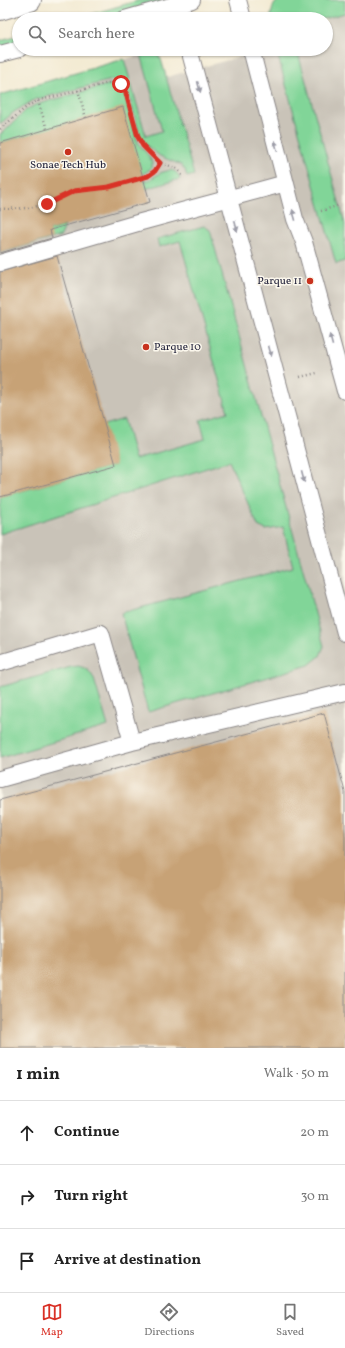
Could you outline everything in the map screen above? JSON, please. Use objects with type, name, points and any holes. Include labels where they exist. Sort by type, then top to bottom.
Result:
[{"type":"main road","points":[[0,9],[30,0]]},
{"type":"lane","points":[[238,0],[241,12]]},
{"type":"lane","points":[[162,12],[183,8]]},
{"type":"lane","points":[[0,54],[12,51]]},
{"type":"lane","points":[[191,56],[345,633]]},
{"type":"lane","points":[[253,56],[295,219],[304,242],[345,391]]},
{"type":"lane","points":[[0,263],[83,238],[286,183]]},
{"type":"lane","points":[[0,663],[101,633],[132,742]]},
{"type":"lane","points":[[0,779],[132,742],[345,692]]},
{"type":"path","points":[[0,129],[25,107],[38,101],[109,82],[117,82],[125,88],[138,137],[143,146],[160,163],[175,167],[179,170],[183,178]]},
{"type":"path","points":[[78,90],[86,118]]},
{"type":"path","points":[[38,101],[47,129]]},
{"type":"path","points":[[0,209],[28,208],[47,204],[74,191],[109,187],[134,181],[148,176],[155,171],[160,163]]},
{"type":"path","points":[[321,211],[340,205]]},
{"type":"shaded area","points":[[278,0],[345,0],[345,1048],[0,1048],[0,95],[137,56],[158,56],[167,77],[242,56],[333,56],[333,12],[272,12],[273,6]]},
{"type":"green space","points":[[140,0],[170,0],[128,12],[98,12]]},
{"type":"green space","points":[[278,0],[345,0],[345,13],[333,16],[333,12],[272,12],[273,6]]},
{"type":"green space","points":[[12,37],[12,45],[0,49],[0,40]]},
{"type":"green space","points":[[142,56],[158,56],[161,59],[194,175],[187,177],[185,170],[181,165],[160,156],[147,146],[142,139],[127,89],[123,83],[119,81],[112,80],[34,100],[14,112],[0,124],[0,95],[124,59],[146,136],[162,131]]},
{"type":"green space","points":[[278,56],[299,56],[345,224],[345,261],[336,264]]},
{"type":"green space","points":[[110,84],[119,85],[123,89],[137,140],[151,160],[151,168],[146,172],[138,176],[123,108],[0,143],[0,134],[26,110],[35,105]]},
{"type":"green space","points":[[170,170],[174,171],[180,179],[66,212],[121,188],[151,179],[160,173]]},
{"type":"green space","points":[[65,226],[61,236],[0,253],[0,245]]},
{"type":"green space","points":[[204,226],[210,230],[324,646],[320,656],[309,665],[148,712],[121,613],[293,567],[283,527],[266,530],[258,526],[229,461],[0,534],[0,497],[115,465],[104,425],[124,419],[135,459],[205,439],[200,420],[228,412],[180,241],[159,247],[157,239]]},
{"type":"green space","points":[[78,666],[88,670],[94,679],[108,726],[0,758],[0,687]]},
{"type":"building","points":[[123,107],[150,202],[50,230],[52,238],[0,253],[0,143]]},
{"type":"building","points":[[57,256],[116,465],[0,497],[0,272]]},
{"type":"building","points":[[324,713],[345,792],[345,1048],[0,1048],[0,800]]},
{"type":"place","name":"Sonae Tech Hub","points":[[68,152]]},
{"type":"place","name":"Parque 11","points":[[310,281]]},
{"type":"place","name":"Parque 10","points":[[146,347]]},
{"type":"route","points":[[47,204],[74,191],[109,187],[148,176],[155,171],[160,163],[143,146],[138,137],[125,88],[121,84]]}]
